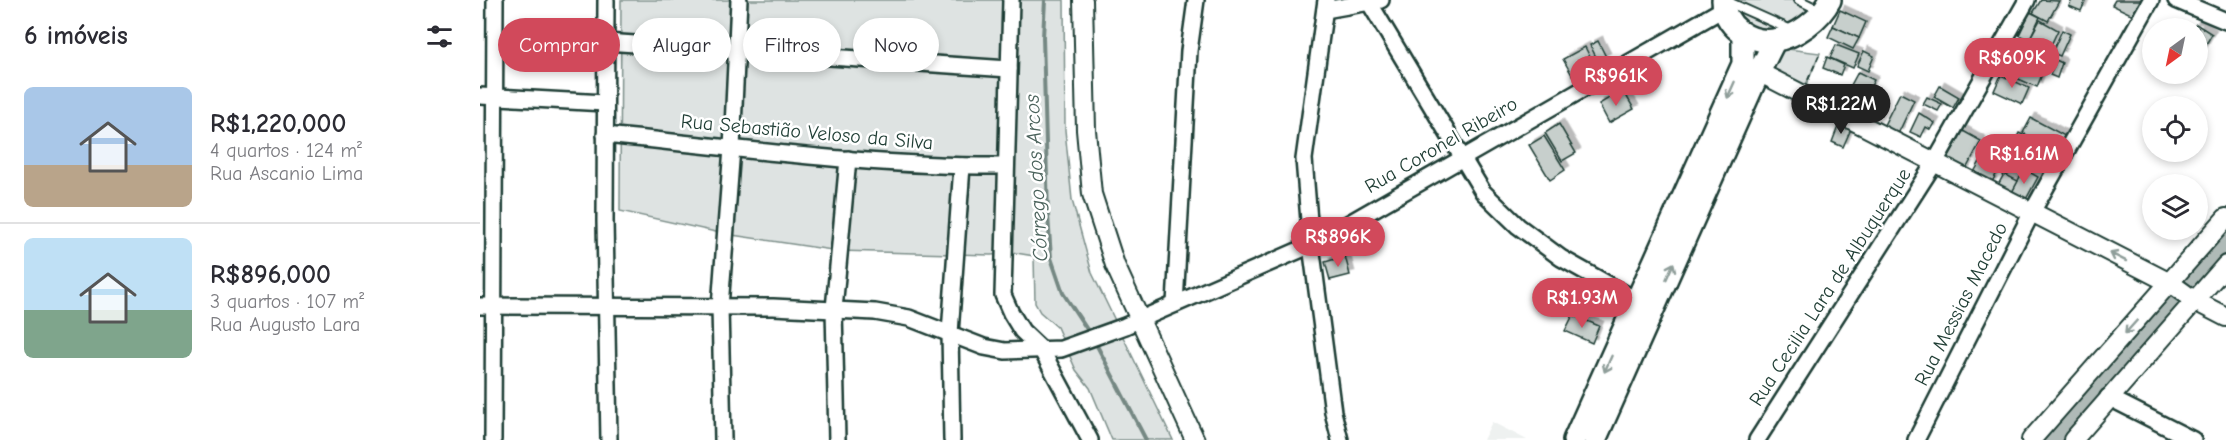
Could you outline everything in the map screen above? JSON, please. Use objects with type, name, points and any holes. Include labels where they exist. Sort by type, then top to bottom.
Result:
[{"type":"main road","points":[[1723,3],[1729,22],[1743,34],[1761,40],[1776,40],[1796,32],[1824,8]]},
{"type":"main road","points":[[1743,34],[1751,68]]},
{"type":"main road","points":[[1585,438],[1751,68],[1776,40]]},
{"type":"street","points":[[493,440],[487,305],[488,96],[495,0]]},
{"type":"street","points":[[606,0],[606,18]]},
{"type":"street","points":[[723,440],[720,307],[732,148],[739,0]]},
{"type":"street","points":[[1011,0],[1003,295],[1022,331],[1041,349],[1090,440]]},
{"type":"street","points":[[1083,0],[1086,130],[1092,194],[1133,323],[1195,440]]},
{"type":"street","points":[[1175,304],[1189,51],[1196,0]]},
{"type":"street","name":"Rua Cecilia Lara de Albuquerque","points":[[1757,440],[1935,162],[2027,0]]},
{"type":"street","name":"Rua Messias Macedo","points":[[1916,440],[2032,212],[2151,0]]},
{"type":"street","points":[[2176,0],[2226,21]]},
{"type":"street","points":[[1340,440],[1333,412],[1311,245],[1304,159],[1326,5],[1372,1],[1483,192],[1518,226],[1561,258],[1645,305]]},
{"type":"street","name":"Rua Coronel Ribeiro","points":[[487,305],[834,309],[875,312],[909,318],[950,333],[966,342],[984,347],[1005,351],[1061,349],[1133,323],[1311,245],[1723,3]]},
{"type":"street","points":[[620,43],[1009,69]]},
{"type":"street","points":[[1751,68],[2170,284],[2195,301],[2226,317]]},
{"type":"street","points":[[605,72],[609,440]]},
{"type":"street","points":[[488,96],[605,103]]},
{"type":"street","name":"Rua Sebastião Veloso da Silva","points":[[605,135],[848,159],[963,166],[1006,166]]},
{"type":"street","points":[[837,440],[834,309],[848,159]]},
{"type":"street","points":[[952,440],[950,333],[963,166]]},
{"type":"street","points":[[2031,440],[2226,218]]},
{"type":"street","points":[[2073,440],[2108,397],[2226,265]]},
{"type":"street","points":[[2108,397],[2193,440]]},
{"type":"lane","points":[[1799,0],[1814,7],[1824,8]]},
{"type":"lane","points":[[1723,3],[1796,32]]},
{"type":"path","points":[[1802,94],[1820,53]]},
{"type":"shaded area","points":[[621,0],[1064,0],[1065,130],[1072,200],[1092,273],[1173,440],[1112,440],[1090,388],[1076,370],[1057,327],[1040,312],[1035,303],[1034,256],[1016,253],[991,255],[839,251],[725,234],[620,211]]},
{"type":"shaded area","points":[[1729,0],[1829,0],[1796,31]]},
{"type":"shaded area","points":[[1724,1],[1793,32],[1743,32]]},
{"type":"shaded area","points":[[1780,48],[1820,53],[1804,89],[1769,73]]},
{"type":"shaded area","points":[[1492,422],[1527,440],[1483,440]]},
{"type":"building","points":[[2041,0],[2059,1],[2048,21],[2033,13]]},
{"type":"building","points":[[2072,0],[2086,0],[2081,11],[2069,6]]},
{"type":"building","points":[[2115,0],[2143,0],[2135,16],[2112,5]]},
{"type":"building","points":[[1840,10],[1866,22],[1859,38],[1833,26]]},
{"type":"building","points":[[2030,12],[2040,17],[2029,40],[2019,35]]},
{"type":"building","points":[[2040,20],[2058,30],[2050,47],[2030,38]]},
{"type":"building","points":[[1833,26],[1859,38],[1853,49],[1828,37]]},
{"type":"building","points":[[2062,30],[2070,34],[2060,56],[2052,53]]},
{"type":"building","points":[[1598,41],[1606,57],[1598,61],[1590,45]]},
{"type":"building","points":[[1836,45],[1859,54],[1853,68],[1830,58]]},
{"type":"building","points":[[1585,47],[1593,63],[1572,75],[1563,59]]},
{"type":"building","points":[[1864,51],[1874,56],[1868,71],[1857,66]]},
{"type":"building","points":[[1827,57],[1844,65],[1840,75],[1823,68]]},
{"type":"building","points":[[2014,59],[2043,72],[2037,87],[2007,74]]},
{"type":"building","points":[[2056,60],[2062,63],[2057,78],[2050,75]]},
{"type":"building","points":[[1858,72],[1874,80],[1858,111],[1847,105],[1856,89],[1851,85]]},
{"type":"building","points":[[2001,75],[2029,88],[2022,104],[1994,91]]},
{"type":"building","points":[[1940,86],[1959,97],[1953,108],[1934,97]]},
{"type":"building","points":[[1623,90],[1634,109],[1609,123],[1599,104]]},
{"type":"building","points":[[1900,93],[1914,100],[1898,134],[1883,127]]},
{"type":"building","points":[[1927,97],[1942,104],[1938,111],[1923,104]]},
{"type":"building","points":[[1919,113],[1935,123],[1931,130],[1926,127],[1921,137],[1910,132]]},
{"type":"building","points":[[2031,118],[2065,136],[2057,151],[2023,133]]},
{"type":"building","points":[[1559,124],[1576,153],[1562,161],[1545,133]]},
{"type":"building","points":[[1839,124],[1851,129],[1843,147],[1832,142]]},
{"type":"building","points":[[1963,131],[1981,141],[1965,171],[1946,161]]},
{"type":"building","points":[[2019,133],[2048,149],[2038,167],[2010,151]]},
{"type":"building","points":[[1544,136],[1565,170],[1550,180],[1529,145]]},
{"type":"building","points":[[1986,151],[2003,161],[1991,184],[1973,174]]},
{"type":"building","points":[[2024,169],[2038,177],[2025,201],[2011,194]]},
{"type":"building","points":[[2004,174],[2018,181],[2011,194],[1997,187]]},
{"type":"building","points":[[1345,256],[1350,275],[1330,280],[1325,262]]},
{"type":"building","points":[[1573,315],[1599,326],[1592,343],[1565,331]]},
{"type":"waterway","name":"Córrego dos Arcos","points":[[1045,0],[1043,37],[1051,258],[1063,293],[1090,334]]},
{"type":"waterway","points":[[2192,282],[2226,244]]},
{"type":"waterway","points":[[2053,440],[2170,306]]},
{"type":"waterway","name":"Córrego dos Arcos","points":[[1094,340],[1146,440]]}]
